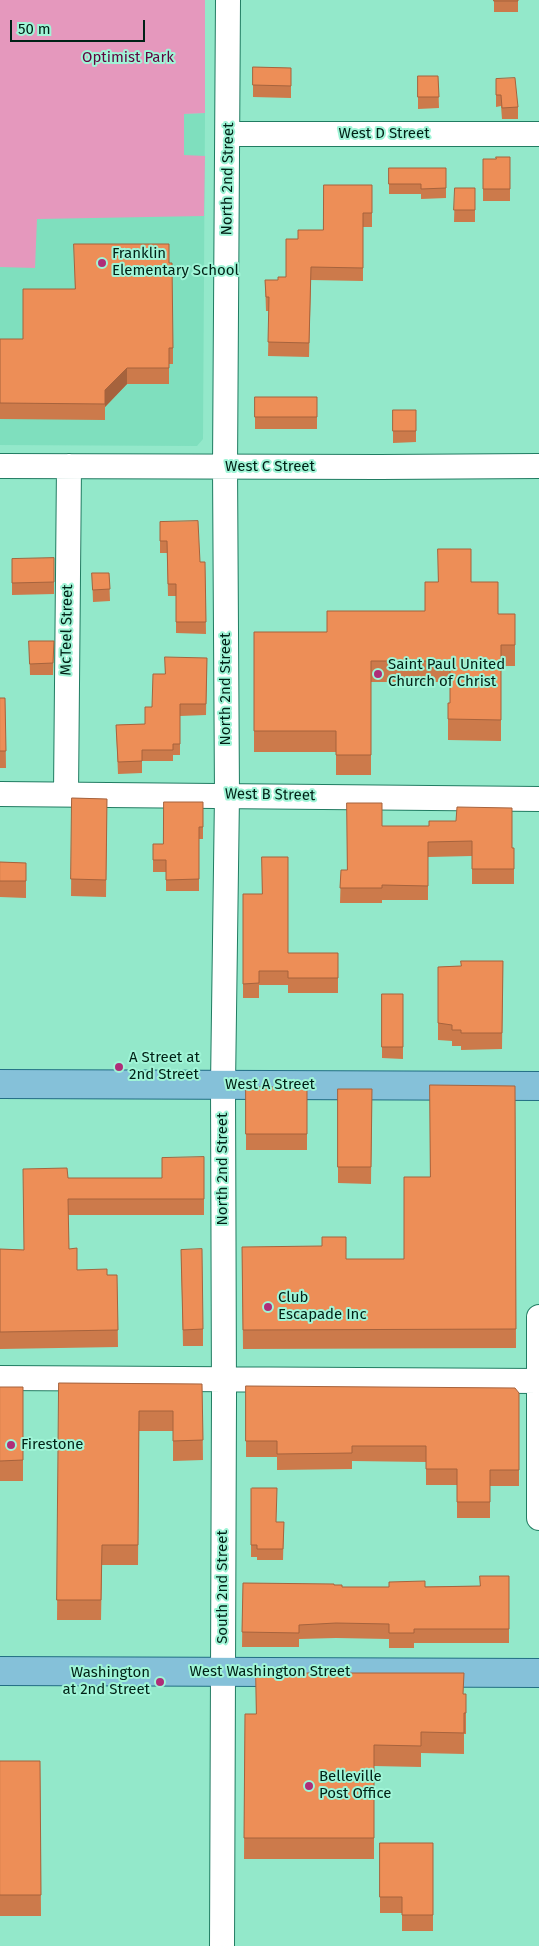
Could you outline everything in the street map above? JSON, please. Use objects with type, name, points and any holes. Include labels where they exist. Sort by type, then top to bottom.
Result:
[{"type":"main road","name":"West A Street","points":[[0,1084],[539,1086]]},
{"type":"main road","name":"West Washington Street","points":[[0,1671],[539,1673]]},
{"type":"street","name":"North 2nd Street","points":[[224,1378],[223,1085],[227,795],[225,466],[228,0]]},
{"type":"street","name":"West D Street","points":[[228,134],[539,134]]},
{"type":"street","name":"West C Street","points":[[0,466],[539,466]]},
{"type":"street","name":"McTeel Street","points":[[66,794],[69,466]]},
{"type":"street","name":"West B Street","points":[[0,794],[227,795],[539,800]]},
{"type":"street","points":[[539,1317],[539,1518]]},
{"type":"street","points":[[0,1378],[538,1381]]},
{"type":"street","name":"South 2nd Street","points":[[222,1946],[224,1378]]},
{"type":"shaded area","name":"Franklin Elementary School","points":[[205,113],[203,439],[197,446],[0,445],[0,144],[102,117]]},
{"type":"green space","name":"Optimist Park","points":[[0,0],[205,0],[205,113],[184,114],[184,155],[205,156],[204,216],[37,219],[35,268],[0,267]]},
{"type":"building","points":[[518,0],[518,1],[494,1]]},
{"type":"building","points":[[253,67],[291,68],[291,86],[253,85]]},
{"type":"building","points":[[418,76],[438,76],[439,97],[418,97]]},
{"type":"building","points":[[515,78],[518,107],[502,108],[501,95],[496,95],[496,79]]},
{"type":"building","points":[[496,157],[510,157],[510,189],[483,189],[483,159],[496,159]]},
{"type":"building","points":[[389,168],[446,168],[446,188],[421,189],[421,184],[389,184]]},
{"type":"building","points":[[324,185],[372,185],[372,213],[363,213],[363,268],[311,267],[309,343],[268,342],[269,297],[266,297],[265,280],[278,280],[278,277],[286,277],[286,239],[298,239],[298,230],[323,230]]},
{"type":"building","points":[[455,188],[475,188],[475,210],[454,210]]},
{"type":"building","points":[[74,244],[169,244],[169,263],[172,263],[173,348],[169,348],[169,368],[127,368],[105,390],[105,404],[0,403],[0,339],[23,339],[23,289],[75,289]]},
{"type":"building","points":[[255,397],[317,397],[317,417],[255,417]]},
{"type":"building","points":[[393,410],[416,410],[416,431],[393,431]]},
{"type":"building","points":[[198,521],[200,562],[205,562],[206,622],[176,622],[176,584],[168,584],[167,541],[160,541],[160,522]]},
{"type":"building","name":"Saint Paul United Church of Christ","points":[[438,549],[471,549],[471,582],[498,582],[498,614],[515,614],[515,645],[501,645],[501,720],[448,719],[450,661],[371,661],[371,755],[336,755],[336,731],[254,731],[254,632],[327,632],[327,611],[425,611],[425,582],[438,582]]},
{"type":"building","points":[[54,558],[54,582],[12,583],[12,559]]},
{"type":"building","points":[[92,573],[109,573],[110,589],[93,590]]},
{"type":"building","points":[[29,641],[54,641],[53,663],[30,664]]},
{"type":"building","points":[[165,657],[207,658],[206,704],[180,704],[180,744],[173,744],[173,750],[142,750],[142,761],[118,762],[116,725],[145,724],[145,707],[152,707],[153,674],[165,674]]},
{"type":"building","points":[[0,698],[5,698],[6,751],[0,751]]},
{"type":"building","points":[[72,798],[107,799],[106,880],[71,879]]},
{"type":"building","points":[[164,802],[203,802],[203,827],[199,827],[199,879],[166,880],[166,860],[153,860],[153,844],[163,844]]},
{"type":"building","points":[[347,803],[382,803],[382,826],[429,826],[429,821],[456,821],[457,807],[512,808],[514,869],[472,869],[472,841],[428,842],[428,886],[382,885],[382,888],[340,888],[341,870],[347,870]]},
{"type":"building","points":[[262,857],[288,857],[288,953],[338,953],[338,978],[288,978],[288,971],[259,971],[259,983],[243,984],[243,894],[262,894]]},
{"type":"building","points":[[0,862],[26,863],[26,881],[0,881]]},
{"type":"building","points":[[461,961],[503,961],[502,1033],[461,1033],[461,1030],[452,1030],[452,1025],[438,1023],[438,967],[461,966]]},
{"type":"building","points":[[382,994],[403,994],[403,1047],[382,1047]]},
{"type":"building","points":[[430,1085],[515,1086],[516,1329],[243,1330],[242,1247],[322,1246],[322,1237],[346,1237],[346,1259],[404,1259],[404,1177],[430,1177]]},
{"type":"building","points":[[246,1087],[307,1087],[307,1134],[246,1134]]},
{"type":"building","points":[[338,1089],[372,1089],[371,1167],[338,1167]]},
{"type":"building","points":[[204,1157],[204,1199],[68,1199],[69,1249],[77,1248],[77,1270],[107,1269],[107,1275],[117,1275],[118,1330],[0,1332],[0,1249],[24,1250],[23,1169],[67,1168],[68,1178],[162,1178],[162,1158]]},
{"type":"building","points":[[202,1249],[203,1329],[183,1330],[181,1250]]},
{"type":"building","points":[[59,1383],[202,1384],[203,1440],[173,1441],[173,1411],[139,1411],[138,1545],[102,1545],[101,1600],[57,1600]]},
{"type":"building","points":[[246,1386],[515,1388],[519,1393],[519,1470],[490,1470],[490,1502],[457,1502],[457,1469],[426,1469],[426,1446],[352,1446],[352,1453],[277,1454],[277,1441],[246,1441]]},
{"type":"building","name":"Firestone","points":[[0,1387],[23,1387],[23,1460],[0,1461]]},
{"type":"building","points":[[252,1488],[277,1488],[276,1522],[284,1522],[283,1549],[257,1549],[257,1545],[251,1545]]},
{"type":"building","points":[[480,1576],[509,1576],[509,1629],[414,1629],[414,1633],[389,1633],[389,1624],[336,1623],[299,1625],[299,1633],[242,1632],[243,1583],[389,1587],[389,1582],[425,1581],[425,1587],[480,1586]]},
{"type":"building","name":"Belleville Post Office","points":[[256,1673],[464,1673],[463,1694],[466,1694],[466,1713],[464,1713],[464,1733],[421,1732],[421,1746],[374,1745],[374,1838],[244,1838],[245,1714],[256,1714]]},
{"type":"building","points":[[0,1761],[40,1761],[41,1895],[0,1895]]},
{"type":"building","points":[[380,1843],[433,1843],[433,1915],[402,1915],[402,1897],[380,1897]]},
{"type":"place","name":"Franklin Elementary School","points":[[102,263]]},
{"type":"place","name":"Saint Paul United Church of Christ","points":[[378,674]]},
{"type":"place","name":"A Street at 2nd Street","points":[[119,1067]]},
{"type":"place","name":"Club Escapade Inc","points":[[268,1307]]},
{"type":"place","name":"Firestone","points":[[11,1445]]},
{"type":"place","name":"Washington at 2nd Street","points":[[160,1682]]},
{"type":"place","name":"Belleville Post Office","points":[[309,1786]]}]
